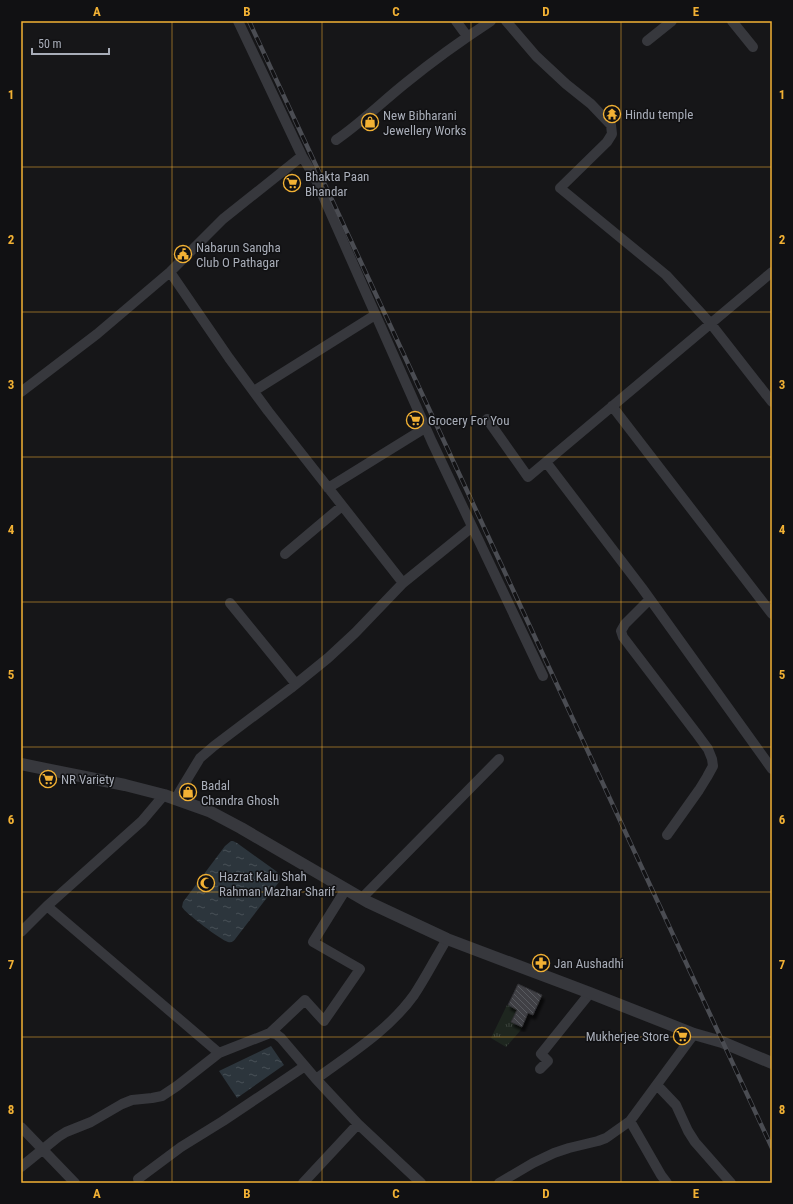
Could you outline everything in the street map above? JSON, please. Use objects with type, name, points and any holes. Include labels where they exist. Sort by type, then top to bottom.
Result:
[{"type":"street","points":[[238,21],[302,156],[315,178],[425,428],[543,676]]},
{"type":"street","points":[[456,21],[467,36]]},
{"type":"street","points":[[336,140],[357,125],[417,74],[467,36],[491,21]]},
{"type":"street","points":[[506,21],[536,56],[566,84],[591,104],[611,125],[612,134],[607,142],[560,188],[666,275],[711,324],[772,402]]},
{"type":"street","points":[[647,41],[672,21]]},
{"type":"street","points":[[732,21],[753,47]]},
{"type":"street","points":[[21,392],[97,334],[170,272],[223,219],[302,156]]},
{"type":"street","points":[[170,272],[254,391],[403,583]]},
{"type":"street","points":[[487,420],[528,477],[772,272]]},
{"type":"street","points":[[254,391],[375,314]]},
{"type":"street","points":[[612,406],[772,614]]},
{"type":"street","points":[[328,488],[425,428]]},
{"type":"street","points":[[546,462],[650,599],[772,769]]},
{"type":"street","points":[[285,554],[342,506]]},
{"type":"street","points":[[176,799],[200,758],[328,658],[403,583],[472,527]]},
{"type":"street","points":[[650,599],[625,624],[621,631],[623,637],[708,749],[712,758],[713,766],[707,777],[666,834]]},
{"type":"street","points":[[230,603],[296,684]]},
{"type":"street","points":[[362,898],[498,759]]},
{"type":"street","points":[[21,764],[125,785],[164,795],[209,811],[242,828],[362,898],[447,939],[694,1034],[722,1042],[772,1063]]},
{"type":"street","points":[[21,932],[47,906],[142,821],[164,795]]},
{"type":"street","points":[[21,1167],[66,1132],[91,1122],[122,1104],[132,1100],[162,1096],[219,1053],[270,1033],[305,1000],[324,1021],[360,970],[313,942],[346,889]]},
{"type":"street","points":[[47,906],[219,1053]]},
{"type":"street","points":[[316,1080],[372,1038],[400,1011],[414,995],[447,939]]},
{"type":"street","points":[[540,1069],[548,1061],[541,1054],[590,993]]},
{"type":"street","points":[[270,1033],[276,1034],[281,1038],[316,1080],[358,1124],[421,1183]]},
{"type":"street","points":[[499,1183],[533,1163],[554,1153],[606,1138],[630,1122],[694,1034]]},
{"type":"street","points":[[138,1179],[182,1147],[223,1122],[305,1066]]},
{"type":"street","points":[[657,1085],[676,1105],[688,1131],[695,1142],[732,1183]]},
{"type":"street","points":[[630,1122],[667,1183]]},
{"type":"street","points":[[302,1183],[358,1124]]},
{"type":"street","points":[[21,1127],[75,1183]]},
{"type":"green space","points":[[507,1005],[517,1010],[511,1022],[522,1027],[506,1047],[491,1038]]},
{"type":"water","points":[[231,841],[237,843],[276,871],[280,877],[279,882],[233,942],[229,942],[218,937],[189,915],[182,907],[183,902],[225,846]]},
{"type":"water","points":[[271,1046],[284,1065],[237,1098],[219,1071]]},
{"type":"building","points":[[518,984],[542,995],[533,1015],[528,1013],[522,1027],[511,1022],[517,1010],[508,1005]]},
{"type":"railway","points":[[249,21],[772,1148]]},
{"type":"place","name":"Hindu temple","points":[[612,114]]},
{"type":"place","name":"New Bibharani Jewellery Works","points":[[370,122]]},
{"type":"place","name":"Bhakta Paan Bhandar","points":[[292,183]]},
{"type":"place","name":"Nabarun Sangha Club O Pathagar","points":[[183,254]]},
{"type":"place","name":"Grocery For You","points":[[415,420]]},
{"type":"place","name":"NR Variety","points":[[48,779]]},
{"type":"place","name":"Badal Chandra Ghosh","points":[[188,792]]},
{"type":"place","name":"Hazrat Kalu Shah Rahman Mazhar Sharif","points":[[206,883]]},
{"type":"place","name":"Jan Aushadhi","points":[[541,963]]},
{"type":"place","name":"Mukherjee Store","points":[[682,1036]]}]
